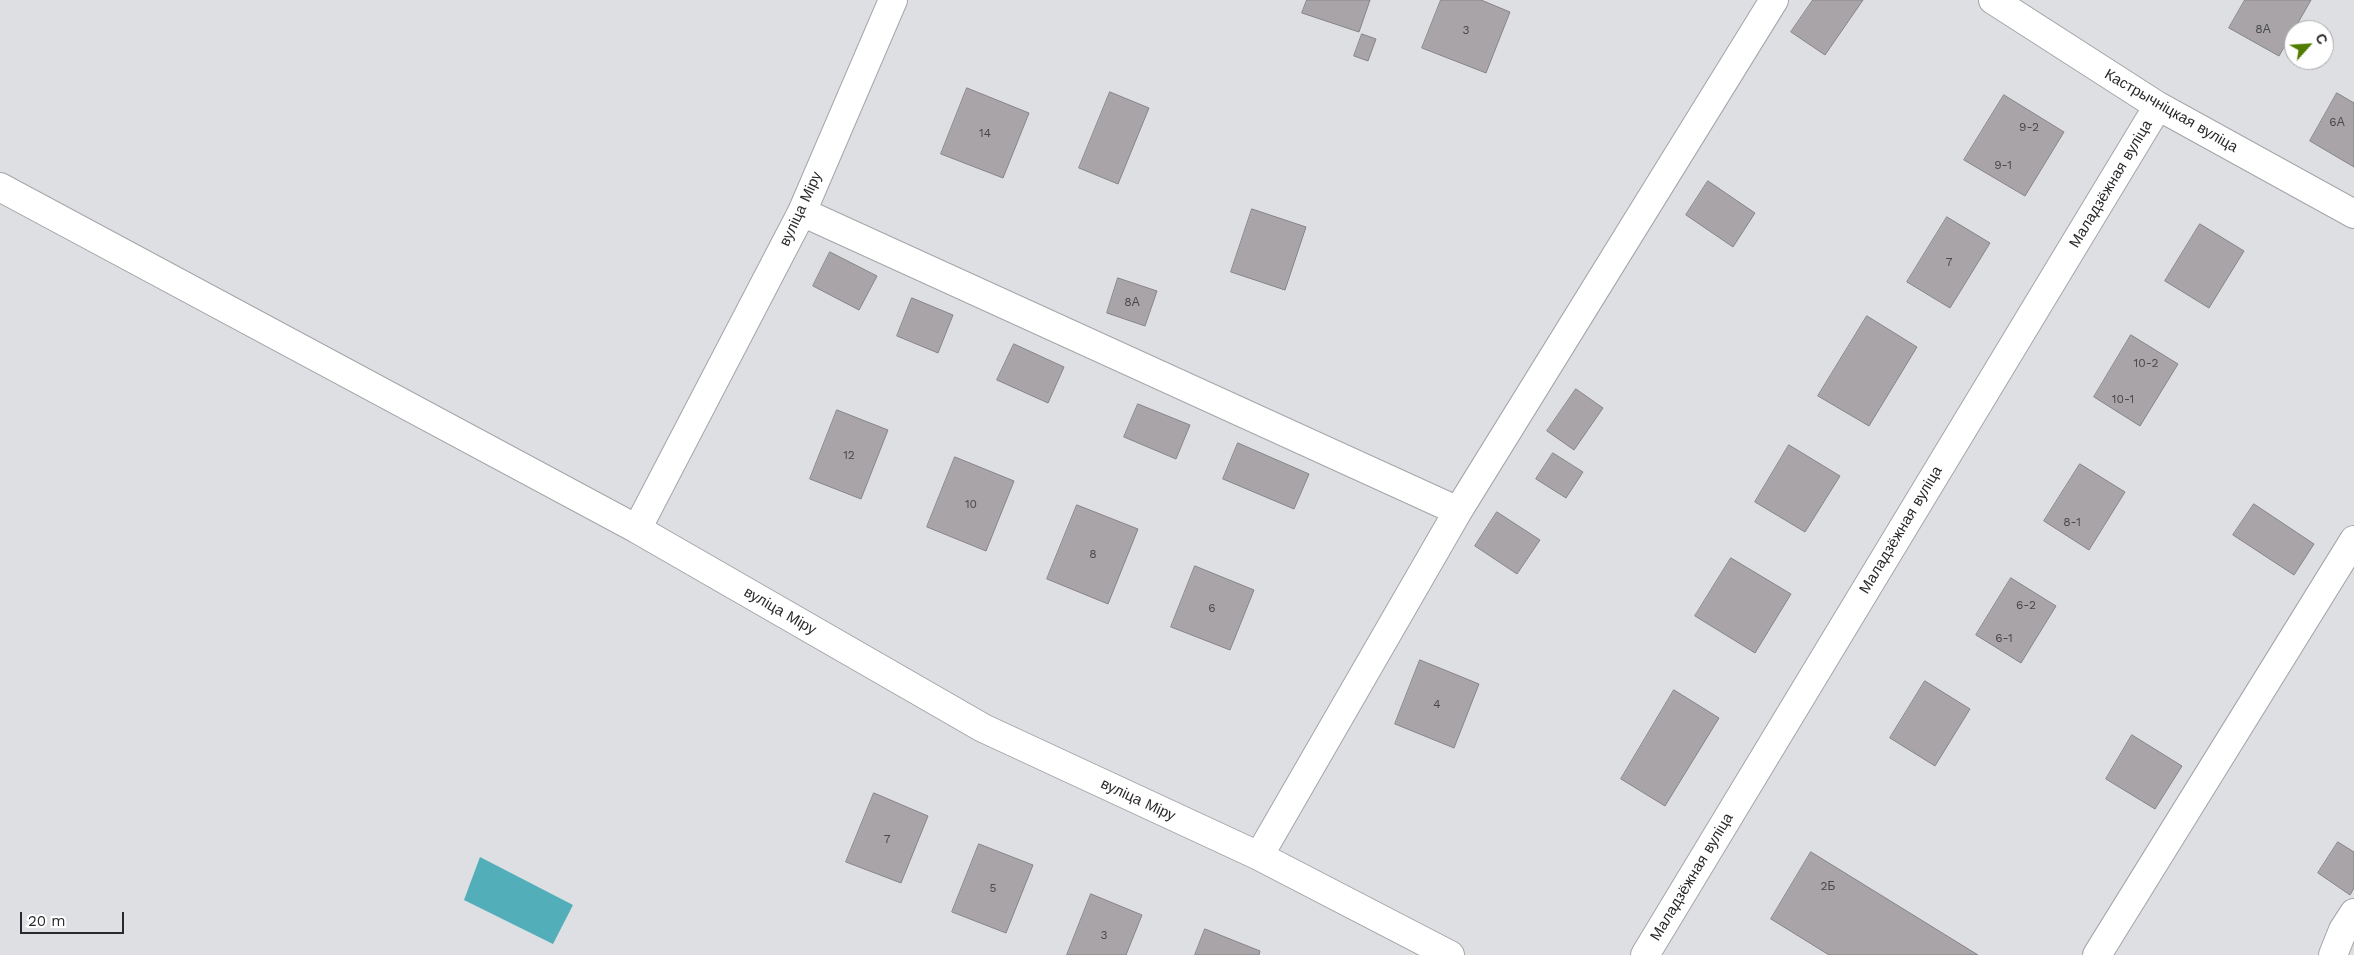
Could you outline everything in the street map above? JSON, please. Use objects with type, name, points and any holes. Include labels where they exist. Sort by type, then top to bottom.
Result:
[{"type":"street","name":"вуліца Міру","points":[[894,0],[802,212],[637,529],[983,728],[1259,856],[1450,955]]},
{"type":"street","points":[[1259,856],[1458,511],[1774,0]]},
{"type":"street","name":"Кастрычніцкая вуліца","points":[[1993,0],[2158,106],[2354,214]]},
{"type":"street","name":"Маладзёжная вуліца","points":[[1645,955],[2158,106]]},
{"type":"street","points":[[0,187],[637,529]]},
{"type":"street","points":[[802,212],[1458,511]]},
{"type":"street","points":[[2097,955],[2351,550]]},
{"type":"street","points":[[2333,955],[2342,930],[2354,913]]},
{"type":"water","points":[[480,857],[573,905],[553,944],[464,900]]},
{"type":"building","points":[[1307,0],[1370,0],[1359,32],[1302,13]]},
{"type":"building","points":[[1441,0],[1481,0],[1510,12],[1486,73],[1422,48]]},
{"type":"building","points":[[1813,0],[1863,0],[1825,55],[1791,32]]},
{"type":"building","points":[[2245,0],[2311,0],[2300,20],[2284,20],[2284,47],[2279,56],[2229,28]]},
{"type":"building","points":[[1362,34],[1376,39],[1368,61],[1354,56]]},
{"type":"building","points":[[967,88],[1029,113],[1003,178],[941,154]]},
{"type":"building","points":[[1110,92],[1149,108],[1118,184],[1079,168]]},
{"type":"building","points":[[2337,93],[2354,103],[2354,167],[2310,141]]},
{"type":"building","points":[[2004,95],[2064,132],[2025,196],[1964,160]]},
{"type":"building","points":[[1708,181],[1755,213],[1733,247],[1686,215]]},
{"type":"building","points":[[1252,209],[1306,227],[1285,290],[1231,272]]},
{"type":"building","points":[[1947,217],[1990,243],[1950,308],[1907,282]]},
{"type":"building","points":[[2200,224],[2244,251],[2209,308],[2165,281]]},
{"type":"building","points":[[830,252],[877,276],[859,310],[813,286]]},
{"type":"building","points":[[1118,278],[1157,291],[1145,326],[1107,313]]},
{"type":"building","points":[[912,298],[953,315],[938,353],[897,336]]},
{"type":"building","points":[[1867,316],[1917,347],[1869,426],[1818,396]]},
{"type":"building","points":[[2131,335],[2178,364],[2140,426],[2094,397]]},
{"type":"building","points":[[1014,344],[1064,367],[1048,403],[997,380]]},
{"type":"building","points":[[1576,389],[1603,408],[1574,450],[1547,431]]},
{"type":"building","points":[[1138,404],[1190,425],[1176,459],[1124,437]]},
{"type":"building","points":[[837,410],[888,430],[861,499],[810,479]]},
{"type":"building","points":[[1238,443],[1309,474],[1294,509],[1223,479]]},
{"type":"building","points":[[1789,445],[1840,476],[1805,532],[1755,502]]},
{"type":"building","points":[[1553,453],[1583,472],[1566,498],[1536,479]]},
{"type":"building","points":[[955,457],[1014,481],[986,551],[927,527]]},
{"type":"building","points":[[2080,464],[2125,492],[2089,550],[2044,521]]},
{"type":"building","points":[[2254,504],[2314,544],[2294,575],[2233,535]]},
{"type":"building","points":[[1077,505],[1138,529],[1108,604],[1047,579]]},
{"type":"building","points":[[1497,512],[1540,540],[1517,574],[1475,546]]},
{"type":"building","points":[[1731,558],[1791,594],[1755,653],[1695,616]]},
{"type":"building","points":[[1195,566],[1254,590],[1230,650],[1171,627]]},
{"type":"building","points":[[2011,578],[2056,606],[2021,663],[1976,635]]},
{"type":"building","points":[[1420,660],[1479,684],[1454,748],[1395,724]]},
{"type":"building","points":[[1925,681],[1970,709],[1935,766],[1890,738]]},
{"type":"building","points":[[1674,690],[1719,718],[1665,806],[1621,779]]},
{"type":"building","points":[[2132,735],[2182,766],[2155,809],[2106,779]]},
{"type":"building","points":[[874,793],[928,816],[901,883],[846,862]]},
{"type":"building","points":[[2338,842],[2354,852],[2354,888],[2350,895],[2318,873]]},
{"type":"building","points":[[979,844],[1033,865],[1006,933],[952,912]]},
{"type":"building","points":[[1811,852],[1978,955],[1829,955],[1771,919]]},
{"type":"building","points":[[1091,894],[1142,915],[1126,955],[1067,955]]},
{"type":"building","points":[[1205,929],[1260,951],[1259,955],[1195,955]]}]
